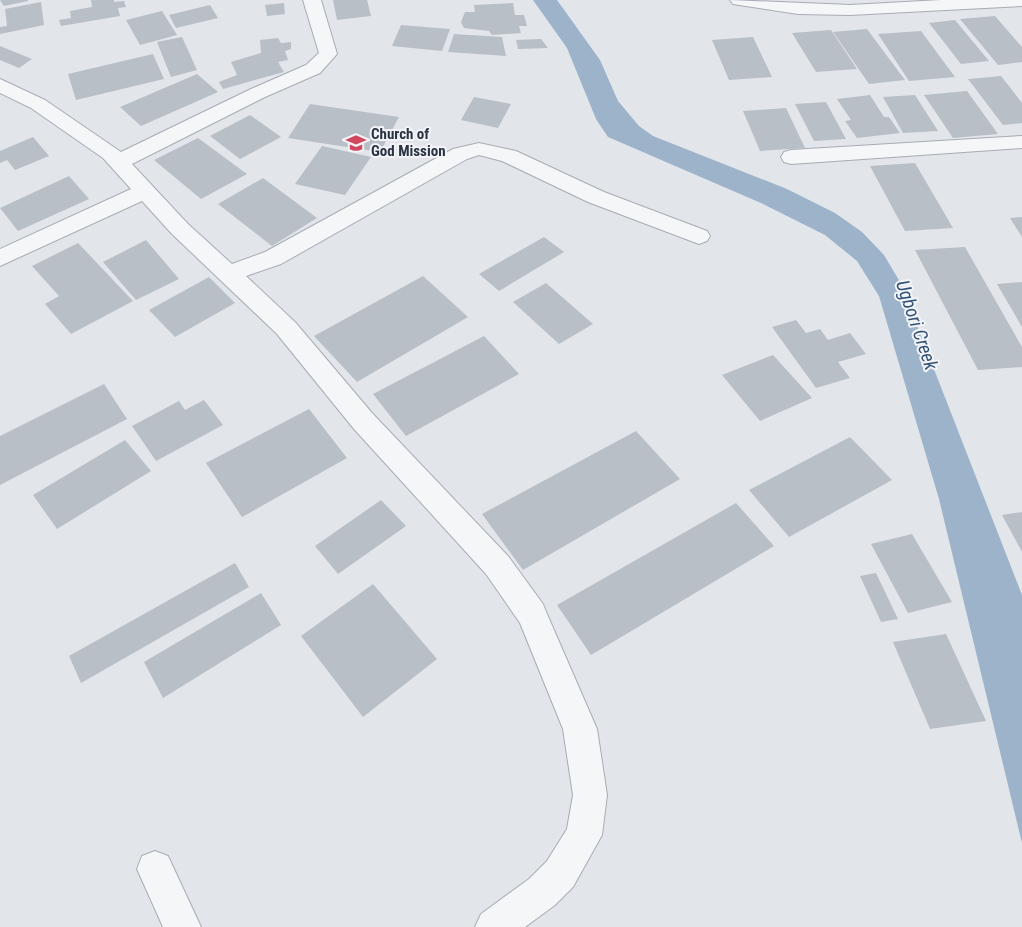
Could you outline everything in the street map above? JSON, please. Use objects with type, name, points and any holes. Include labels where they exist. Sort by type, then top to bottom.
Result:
[{"type":"street","points":[[118,162],[258,93],[313,69],[328,54],[324,35],[312,0]]},
{"type":"street","points":[[739,0],[798,8],[850,10],[1012,5]]},
{"type":"street","points":[[0,85],[38,104],[110,153],[180,229],[286,328],[363,421],[497,565],[532,614],[580,729],[590,795],[584,836],[560,874],[542,892],[494,927]]},
{"type":"street","points":[[791,157],[1022,142]]},
{"type":"street","points":[[228,274],[273,258],[460,154],[479,148],[509,156],[596,197],[699,236]]},
{"type":"street","points":[[0,258],[144,190]]},
{"type":"street","points":[[155,869],[182,927]]},
{"type":"water","points":[[533,0],[557,0],[600,60],[618,101],[639,126],[653,136],[787,189],[835,213],[862,232],[884,255],[900,282],[1022,595],[1022,843],[939,499],[879,296],[857,261],[825,235],[761,203],[608,137],[596,119],[567,48]]},
{"type":"building","points":[[0,0],[28,0],[28,1],[4,6]]},
{"type":"building","points":[[91,0],[124,1],[126,7],[118,8],[120,16],[61,26],[59,20],[71,18],[70,11],[92,7]]},
{"type":"building","points":[[333,0],[367,0],[371,16],[337,20]]},
{"type":"building","points":[[41,2],[44,25],[0,34],[0,27],[7,26],[5,9]]},
{"type":"building","points":[[284,3],[285,14],[267,16],[265,5]]},
{"type":"building","points":[[513,3],[515,15],[524,15],[527,26],[519,26],[521,33],[492,35],[489,31],[464,28],[461,22],[465,12],[475,12],[474,5]]},
{"type":"building","points":[[210,5],[218,18],[176,28],[169,15]]},
{"type":"building","points":[[162,11],[177,35],[140,45],[126,20]]},
{"type":"building","points":[[995,16],[1022,47],[1022,62],[998,65],[960,19]]},
{"type":"building","points":[[955,20],[989,61],[961,64],[929,23]]},
{"type":"building","points":[[401,25],[450,29],[442,51],[392,46]]},
{"type":"building","points":[[867,29],[905,80],[869,84],[833,32]]},
{"type":"building","points":[[831,30],[857,69],[816,72],[792,33]]},
{"type":"building","points":[[921,31],[955,77],[909,81],[878,34]]},
{"type":"building","points":[[454,34],[502,37],[506,56],[448,52]]},
{"type":"building","points":[[182,37],[197,70],[171,77],[157,42]]},
{"type":"building","points":[[753,37],[772,77],[729,80],[712,40]]},
{"type":"building","points":[[278,38],[281,43],[291,42],[291,49],[285,51],[288,60],[278,62],[284,72],[223,89],[219,82],[237,75],[231,62],[261,53],[260,40]]},
{"type":"building","points":[[541,39],[548,48],[518,49],[516,40]]},
{"type":"building","points":[[0,46],[32,59],[19,68],[0,60]]},
{"type":"building","points":[[153,54],[164,79],[76,100],[68,74]]},
{"type":"building","points":[[197,74],[218,92],[141,126],[120,107]]},
{"type":"building","points":[[1001,76],[1022,103],[1022,123],[1003,125],[968,79]]},
{"type":"building","points":[[967,91],[998,134],[953,138],[924,95]]},
{"type":"building","points":[[870,95],[884,117],[889,117],[900,133],[857,138],[845,121],[851,120],[837,99]]},
{"type":"building","points":[[915,95],[938,131],[903,133],[883,97]]},
{"type":"building","points":[[474,97],[511,104],[498,128],[461,120]]},
{"type":"building","points":[[826,102],[846,139],[814,141],[795,104]]},
{"type":"building","points":[[310,104],[399,117],[380,152],[288,138]]},
{"type":"building","points":[[786,108],[805,148],[760,151],[743,111]]},
{"type":"building","points":[[250,115],[281,137],[240,159],[210,136]]},
{"type":"building","points":[[33,137],[49,156],[15,170],[7,160],[0,163],[0,151]]},
{"type":"building","points":[[198,138],[247,174],[201,199],[154,160]]},
{"type":"building","points":[[322,146],[371,157],[345,195],[295,184]]},
{"type":"building","points":[[915,163],[953,228],[905,231],[870,166]]},
{"type":"building","points":[[69,176],[89,199],[18,231],[0,208]]},
{"type":"building","points":[[263,178],[317,218],[272,246],[218,204]]},
{"type":"building","points":[[1022,217],[1022,237],[1010,218]]},
{"type":"building","points":[[544,237],[564,252],[499,291],[479,274]]},
{"type":"building","points":[[146,240],[179,279],[136,300],[103,262]]},
{"type":"building","points":[[78,243],[133,301],[71,334],[45,304],[59,296],[32,266]]},
{"type":"building","points":[[965,247],[1022,347],[1022,367],[978,370],[915,250]]},
{"type":"building","points":[[423,276],[468,317],[357,382],[314,336]]},
{"type":"building","points":[[209,277],[235,303],[175,337],[149,310]]},
{"type":"building","points":[[1022,282],[1022,327],[997,284]]},
{"type":"building","points":[[546,283],[593,324],[559,344],[513,302]]},
{"type":"building","points":[[796,320],[806,333],[820,329],[828,340],[850,333],[866,354],[838,362],[850,378],[816,388],[772,327]]},
{"type":"building","points":[[484,336],[519,374],[406,436],[373,394]]},
{"type":"building","points":[[773,355],[812,398],[760,421],[722,375]]},
{"type":"building","points":[[104,384],[127,419],[0,485],[0,436]]},
{"type":"building","points":[[204,400],[223,425],[156,461],[132,426],[179,401],[185,410]]},
{"type":"building","points":[[309,409],[347,458],[242,517],[206,463]]},
{"type":"building","points":[[636,431],[680,479],[523,570],[482,514]]},
{"type":"building","points":[[850,437],[892,480],[789,537],[749,490]]},
{"type":"building","points":[[125,440],[151,471],[57,529],[33,495]]},
{"type":"building","points":[[381,500],[406,526],[338,574],[315,546]]},
{"type":"building","points":[[736,503],[774,546],[591,655],[557,605]]},
{"type":"building","points":[[1022,512],[1022,552],[1002,515]]},
{"type":"building","points":[[912,534],[952,602],[908,613],[871,544]]},
{"type":"building","points":[[235,563],[249,587],[81,683],[69,656]]},
{"type":"building","points":[[876,573],[898,619],[881,622],[860,576]]},
{"type":"building","points":[[373,584],[437,659],[363,717],[301,636]]},
{"type":"building","points":[[261,593],[281,625],[163,698],[144,662]]},
{"type":"building","points":[[946,634],[986,721],[930,729],[893,642]]},
{"type":"place","name":"Church of God Mission","points":[[356,143]]},
{"type":"water label","name":"Ugbori Creek","points":[[917,325]]}]
